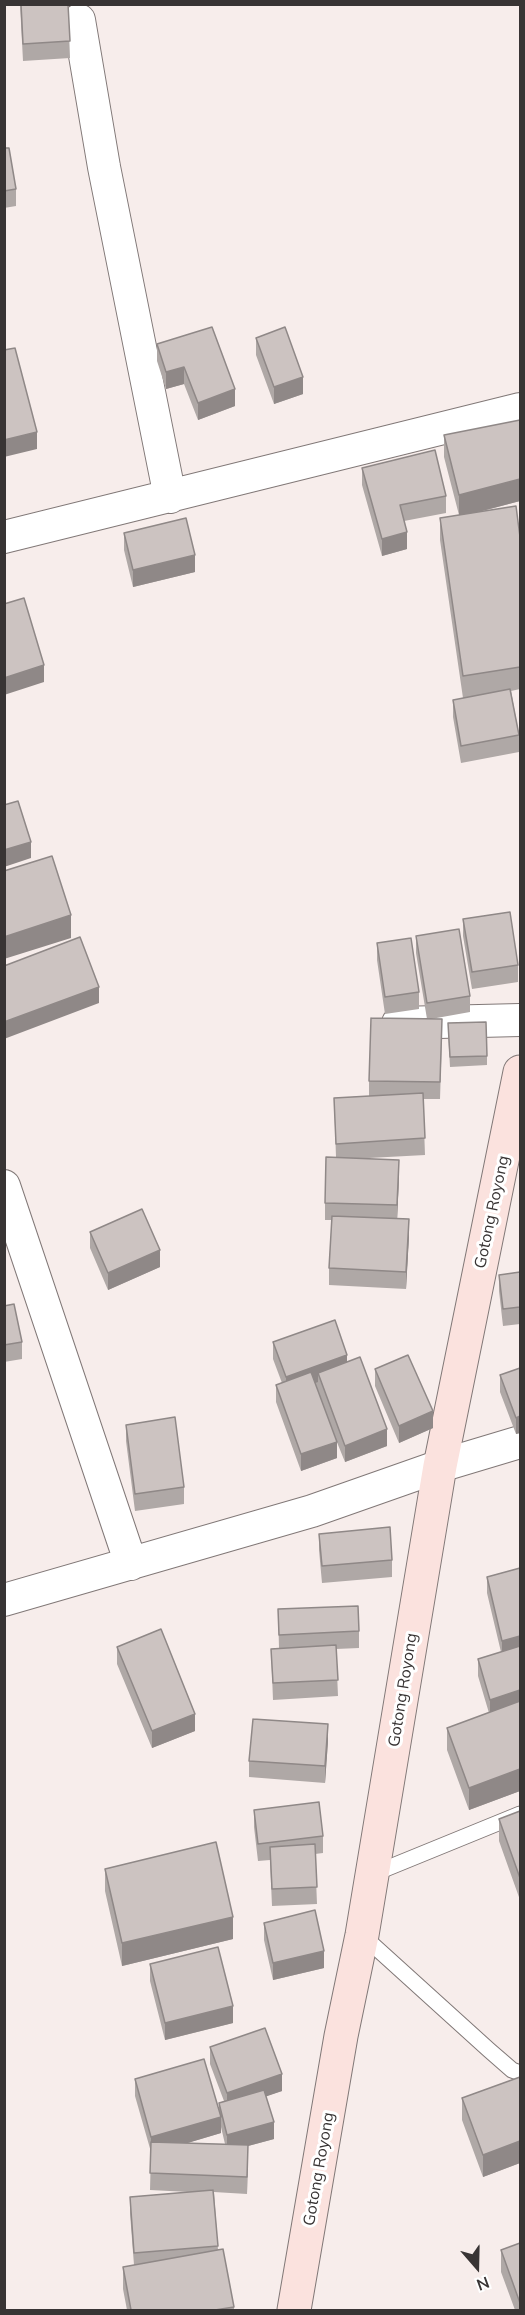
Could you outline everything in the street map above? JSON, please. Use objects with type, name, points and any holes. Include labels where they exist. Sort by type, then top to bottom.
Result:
[{"type":"street","points":[[79,20],[104,167],[170,496]]},
{"type":"street","points":[[4,537],[520,409]]},
{"type":"street","points":[[372,1023],[520,1020]]},
{"type":"street","name":"Gotong Royong","points":[[294,2310],[341,2036],[362,1935],[440,1466],[520,1072]]},
{"type":"street","points":[[4,1186],[131,1564]]},
{"type":"street","points":[[4,1600],[312,1511],[440,1466],[520,1442]]},
{"type":"lane","points":[[372,1874],[520,1814]]},
{"type":"lane","points":[[362,1935],[489,2050],[512,2070],[520,2073]]},
{"type":"building","points":[[21,4],[68,4],[70,41],[23,44]]},
{"type":"building","points":[[4,148],[9,148],[16,189],[4,191]]},
{"type":"building","points":[[212,327],[235,389],[198,403],[184,367],[166,372],[157,344]]},
{"type":"building","points":[[285,327],[303,377],[274,387],[256,338]]},
{"type":"building","points":[[15,348],[37,432],[4,440],[4,350]]},
{"type":"building","points":[[520,420],[520,479],[459,495],[444,435]]},
{"type":"building","points":[[435,450],[446,496],[400,505],[407,532],[382,539],[362,468]]},
{"type":"building","points":[[516,506],[520,537],[520,667],[463,676],[440,518]]},
{"type":"building","points":[[186,518],[195,555],[133,570],[124,533]]},
{"type":"building","points":[[24,598],[44,665],[4,678],[4,604]]},
{"type":"building","points":[[510,689],[519,735],[461,746],[453,700]]},
{"type":"building","points":[[18,801],[31,842],[4,850],[4,805]]},
{"type":"building","points":[[52,856],[71,915],[4,937],[4,871]]},
{"type":"building","points":[[510,912],[518,965],[472,972],[463,919]]},
{"type":"building","points":[[459,929],[470,996],[427,1003],[416,936]]},
{"type":"building","points":[[80,937],[99,987],[4,1022],[4,966]]},
{"type":"building","points":[[411,938],[419,992],[385,997],[377,943]]},
{"type":"building","points":[[371,1018],[442,1019],[440,1082],[369,1081]]},
{"type":"building","points":[[486,1022],[487,1056],[450,1057],[448,1023]]},
{"type":"building","points":[[423,1093],[425,1138],[336,1144],[334,1098]]},
{"type":"building","points":[[326,1157],[399,1160],[397,1205],[325,1203]]},
{"type":"building","points":[[142,1209],[160,1250],[108,1273],[90,1232]]},
{"type":"building","points":[[332,1216],[409,1219],[406,1272],[329,1268]]},
{"type":"building","points":[[520,1272],[520,1307],[503,1309],[499,1275]]},
{"type":"building","points":[[14,1304],[22,1342],[4,1345],[4,1306]]},
{"type":"building","points":[[335,1320],[347,1355],[286,1377],[273,1342]]},
{"type":"building","points":[[408,1355],[433,1411],[399,1426],[375,1369]]},
{"type":"building","points":[[360,1357],[387,1429],[345,1446],[318,1373]]},
{"type":"building","points":[[520,1368],[520,1416],[516,1418],[500,1375]]},
{"type":"building","points":[[311,1372],[337,1442],[301,1454],[276,1385]]},
{"type":"building","points":[[175,1417],[184,1487],[135,1494],[126,1425]]},
{"type":"building","points":[[390,1527],[392,1560],[322,1566],[319,1534]]},
{"type":"building","points":[[520,1568],[520,1636],[502,1641],[487,1577]]},
{"type":"building","points":[[358,1606],[359,1631],[279,1635],[278,1609]]},
{"type":"building","points":[[161,1629],[195,1714],[152,1731],[117,1647]]},
{"type":"building","points":[[336,1645],[338,1680],[273,1683],[271,1649]]},
{"type":"building","points":[[520,1646],[520,1690],[490,1700],[478,1659]]},
{"type":"building","points":[[520,1701],[520,1769],[469,1788],[447,1728]]},
{"type":"building","points":[[253,1719],[328,1724],[325,1766],[249,1761]]},
{"type":"building","points":[[319,1802],[323,1836],[258,1844],[254,1810]]},
{"type":"building","points":[[520,1811],[520,1878],[499,1819]]},
{"type":"building","points":[[216,1842],[233,1917],[122,1943],[105,1869]]},
{"type":"building","points":[[315,1844],[317,1887],[272,1889],[270,1847]]},
{"type":"building","points":[[315,1910],[324,1951],[273,1963],[264,1923]]},
{"type":"building","points":[[218,1947],[233,2006],[165,2023],[150,1964]]},
{"type":"building","points":[[265,2028],[282,2074],[227,2093],[210,2047]]},
{"type":"building","points":[[204,2059],[221,2117],[151,2137],[135,2079]]},
{"type":"building","points":[[520,2077],[520,2141],[483,2155],[462,2098]]},
{"type":"building","points":[[264,2090],[274,2122],[227,2135],[219,2103]]},
{"type":"building","points":[[151,2142],[248,2145],[247,2177],[150,2173]]},
{"type":"building","points":[[213,2190],[218,2246],[134,2253],[130,2197]]},
{"type":"building","points":[[520,2243],[520,2303],[501,2250]]},
{"type":"building","points":[[223,2249],[234,2307],[215,2310],[131,2310],[123,2267]]}]
